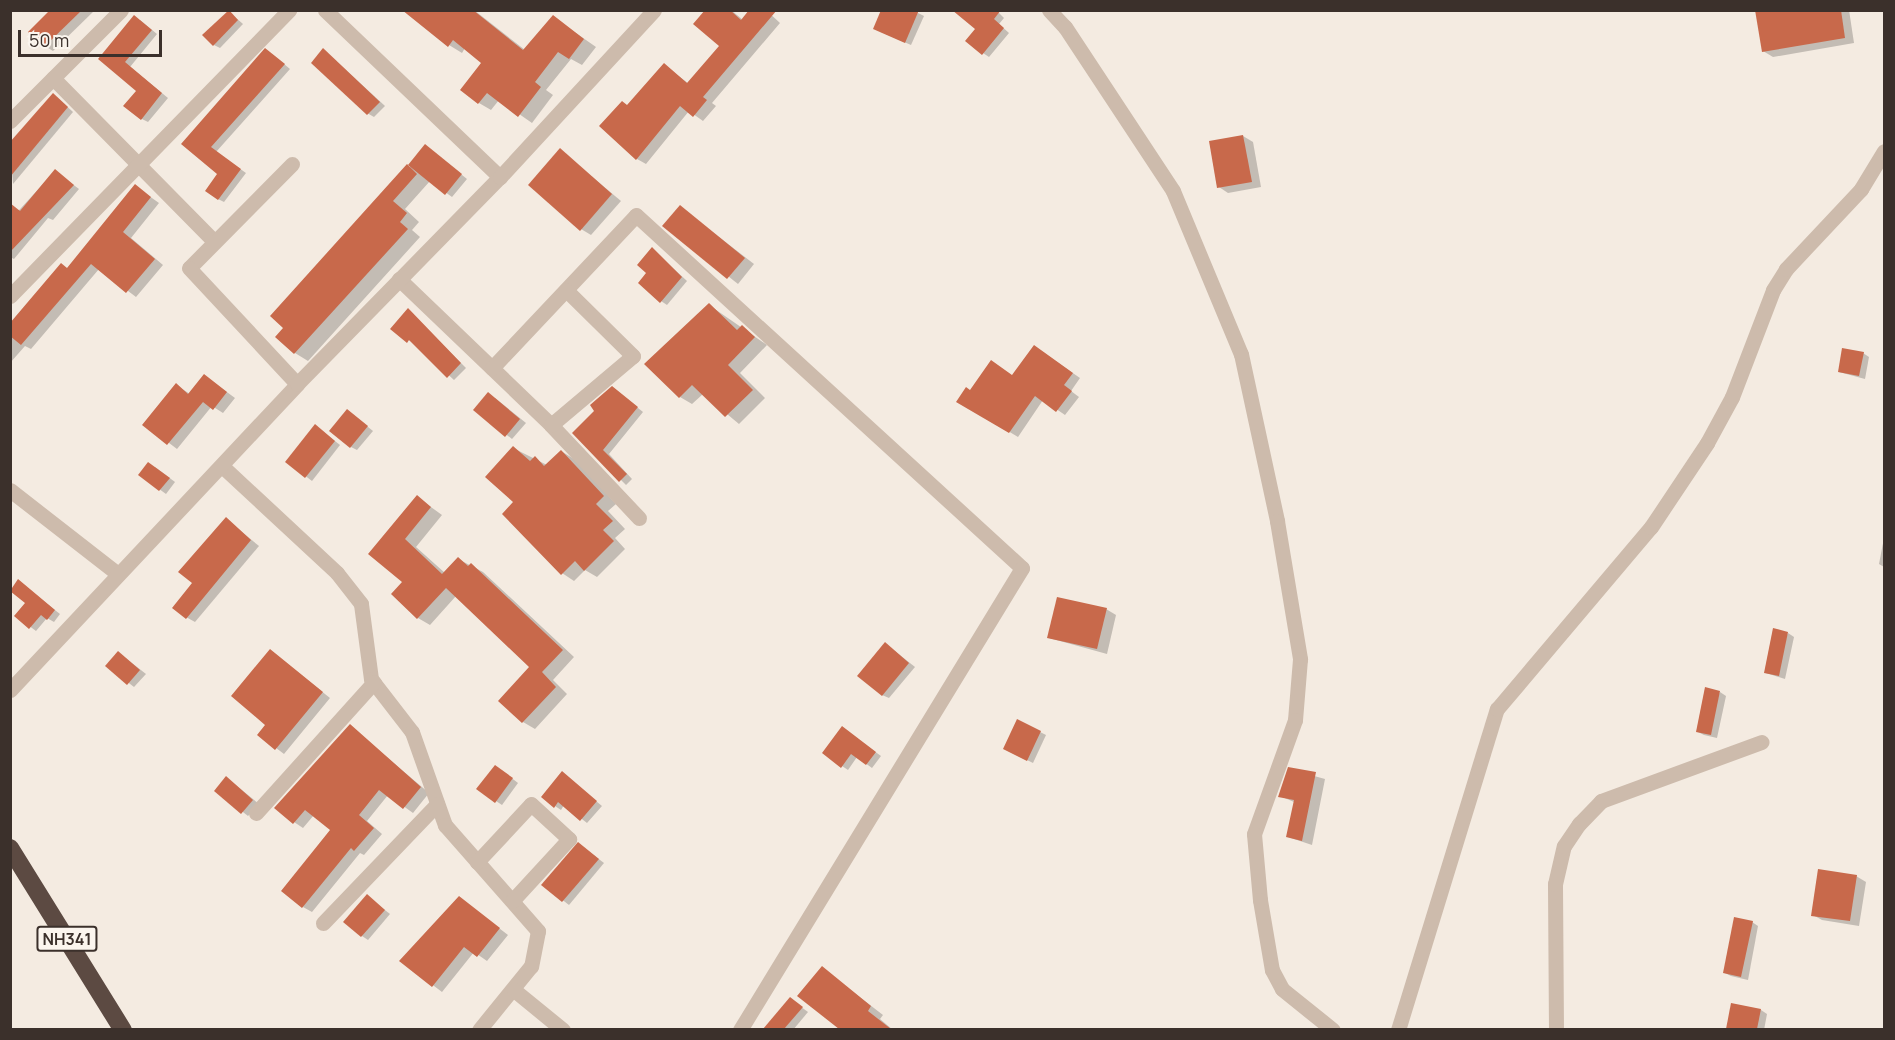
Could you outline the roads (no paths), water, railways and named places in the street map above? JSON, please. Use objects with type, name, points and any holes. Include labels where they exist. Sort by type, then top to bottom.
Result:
[{"type":"highway","name":"NH341","points":[[10,848],[123,1029]]},
{"type":"street","points":[[10,121],[121,10]]},
{"type":"street","points":[[10,296],[289,10]]},
{"type":"street","points":[[326,10],[500,177]]},
{"type":"street","points":[[10,690],[297,384],[500,177],[654,10]]},
{"type":"street","points":[[1049,10],[1065,27],[1173,191],[1241,354],[1277,521],[1300,659],[1295,720],[1254,834],[1260,900],[1272,970],[1282,989],[1333,1029]]},
{"type":"street","points":[[54,78],[140,163],[214,241]]},
{"type":"street","points":[[1398,1029],[1477,781],[1497,709],[1651,527],[1707,443],[1732,397],[1773,290],[1786,269],[1861,189],[1884,151]]},
{"type":"street","points":[[292,164],[189,268],[297,384]]},
{"type":"street","points":[[492,368],[636,215],[1022,568],[740,1029]]},
{"type":"street","points":[[399,279],[551,425],[639,518]]},
{"type":"street","points":[[551,425],[633,356],[566,290]]},
{"type":"street","points":[[222,466],[337,573],[362,604],[374,682],[412,732],[445,825],[538,931],[531,966],[514,990],[479,1029]]},
{"type":"street","points":[[10,490],[118,574]]},
{"type":"street","points":[[256,813],[374,682]]},
{"type":"street","points":[[1556,1029],[1555,884],[1564,846],[1579,824],[1601,801],[1761,742]]},
{"type":"street","points":[[323,923],[437,804]]},
{"type":"street","points":[[477,862],[531,804],[569,839],[512,902]]},
{"type":"street","points":[[514,990],[563,1029]]}]
